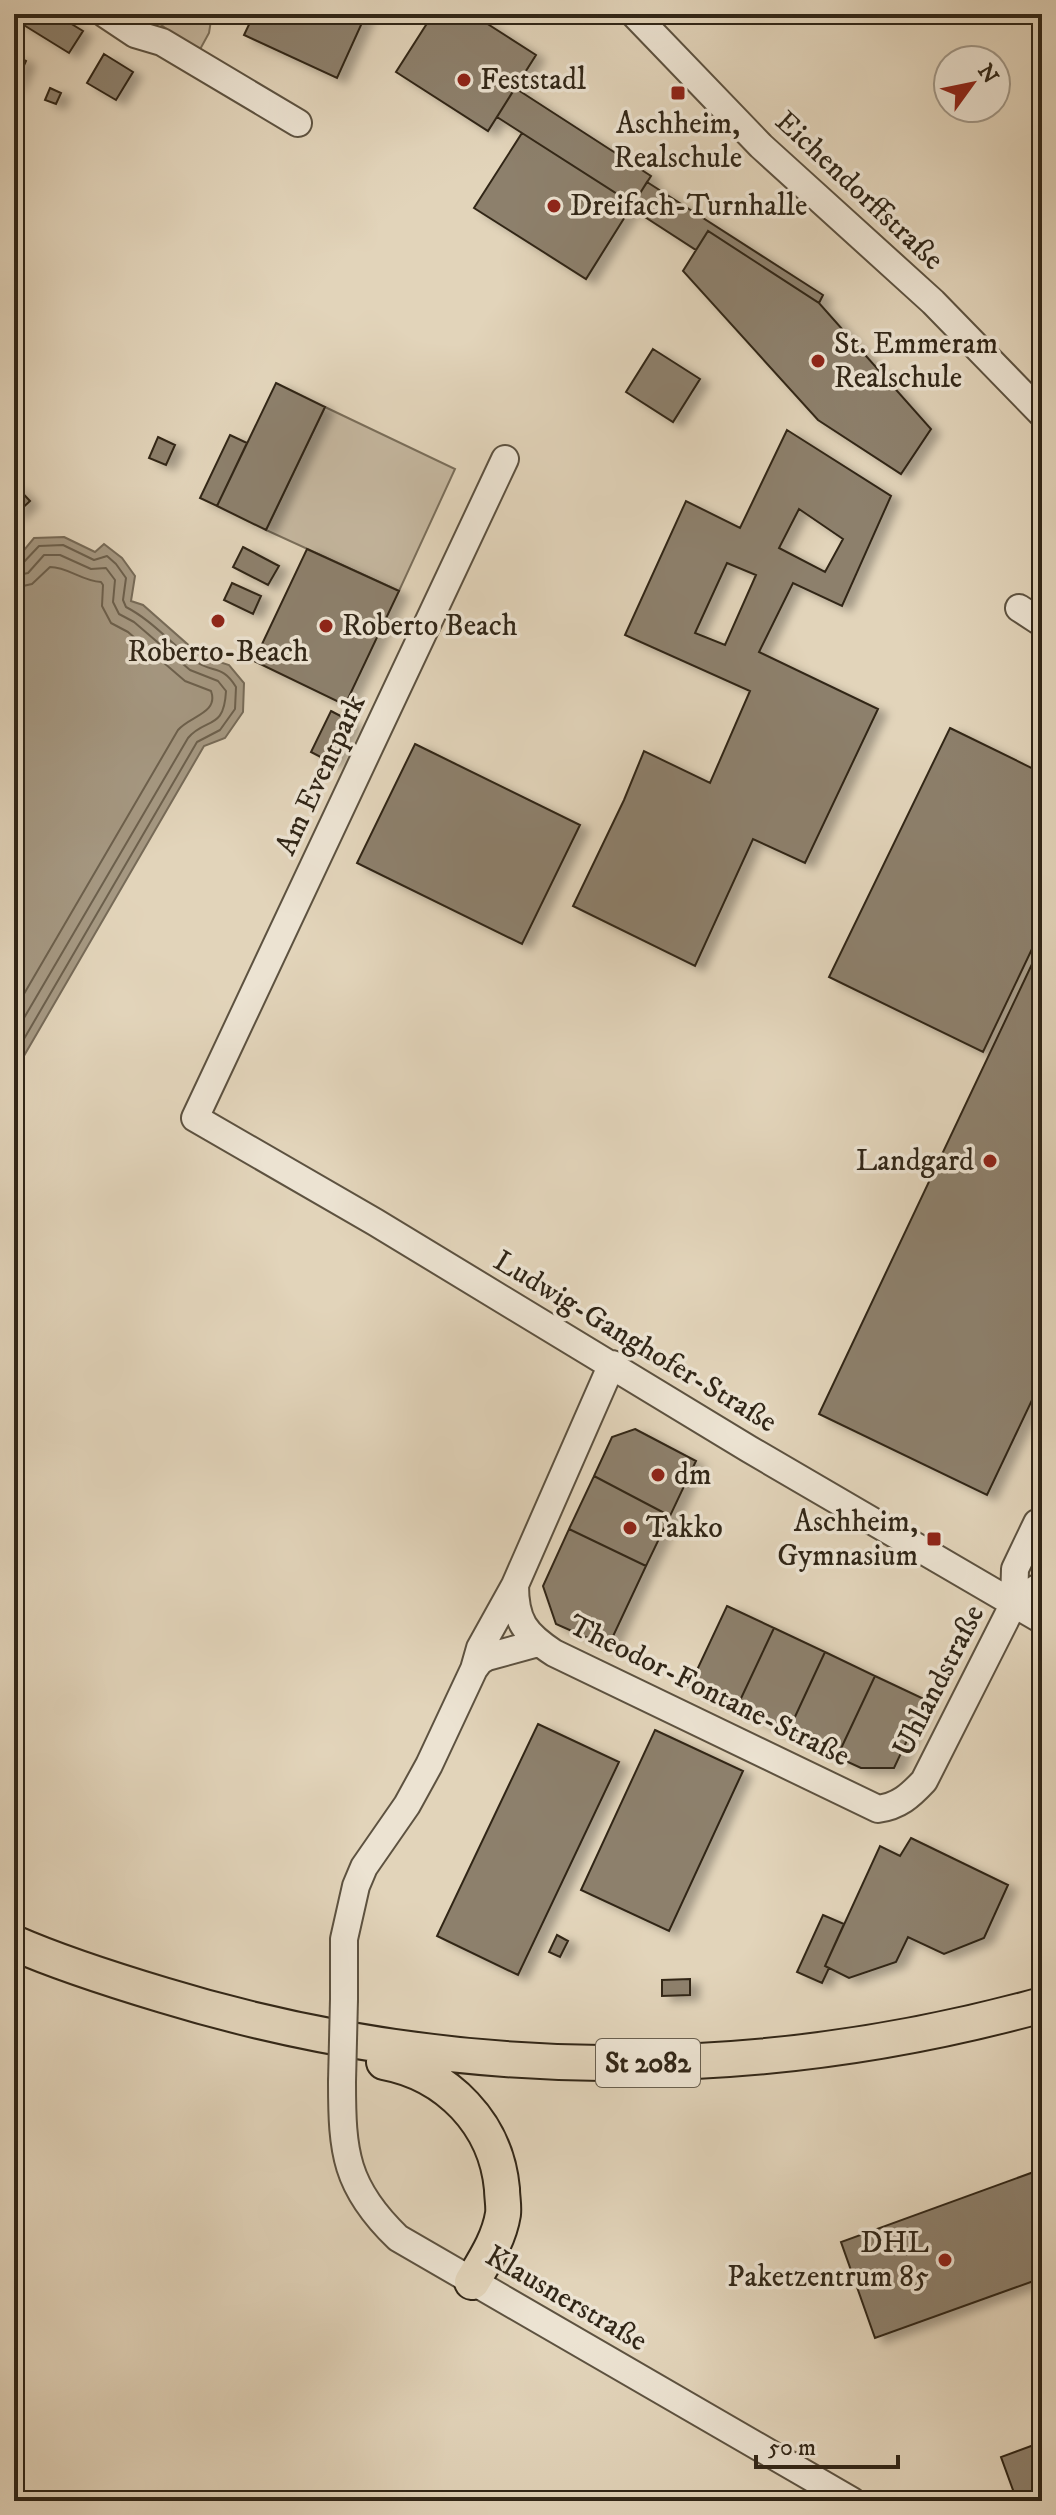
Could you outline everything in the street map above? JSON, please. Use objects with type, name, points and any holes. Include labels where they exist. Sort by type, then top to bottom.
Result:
[{"type":"main road","name":"St 2082","points":[[14,1943],[112,1980],[210,2010],[357,2042],[515,2061],[619,2064],[710,2062],[815,2052],[918,2035],[1042,2005]]},
{"type":"main road","points":[[253,2020],[287,2043],[399,2065],[425,2075],[455,2095],[478,2119],[493,2146],[501,2177],[504,2211],[497,2236],[472,2282]]},
{"type":"street","points":[[105,14],[135,34],[162,42],[298,123]]},
{"type":"street","name":"Eichendorffstraße","points":[[634,14],[761,146],[933,302],[1042,414]]},
{"type":"street","name":"Am Eventpark","points":[[195,1118],[505,459]]},
{"type":"street","points":[[1019,608],[1042,623]]},
{"type":"street","name":"Ludwig-Ganghofer-Straße","points":[[195,1118],[1042,1620]]},
{"type":"street","points":[[474,1669],[480,1648],[515,1585],[612,1364]]},
{"type":"street","name":"Uhlandstraße","points":[[878,1809],[910,1797],[924,1781],[1014,1603],[1015,1569],[1040,1527]]},
{"type":"street","name":"Theodor-Fontane-Straße","points":[[515,1585],[515,1606],[520,1620],[530,1637],[554,1653],[878,1809]]},
{"type":"street","name":"Uhlandstraße","points":[[1014,1603],[1042,1585]]},
{"type":"street","points":[[474,1669],[487,1657],[538,1643]]},
{"type":"street","name":"Klausnerstraße","points":[[474,1669],[414,1792],[364,1867],[356,1886],[344,1939],[342,2126],[346,2159],[362,2197],[398,2238],[852,2501]]},
{"type":"shaded area","points":[[147,14],[212,14],[209,33],[198,53]]},
{"type":"shaded area","points":[[325,407],[455,469],[399,591],[266,530]]},
{"type":"water","points":[[64,537],[95,552],[104,544],[122,558],[135,576],[131,601],[143,605],[201,656],[229,665],[244,683],[243,712],[225,738],[204,746],[14,1073],[14,562],[34,538]]},
{"type":"building","points":[[14,14],[55,14],[83,31],[69,53],[14,19]]},
{"type":"building","points":[[254,14],[366,14],[337,78],[244,35]]},
{"type":"building","name":"Feststadl","points":[[433,14],[472,14],[536,55],[488,131],[396,72]]},
{"type":"building","points":[[104,54],[133,72],[116,100],[87,83]]},
{"type":"building","points":[[14,55],[26,61],[14,88]]},
{"type":"building","points":[[50,88],[61,93],[56,104],[45,100]]},
{"type":"building","points":[[515,88],[651,176],[633,204],[497,117]]},
{"type":"building","name":"Dreifach-Turnhalle","points":[[522,133],[633,204],[586,279],[474,208]]},
{"type":"building","points":[[647,182],[823,295],[819,303],[708,231],[696,250],[631,208]]},
{"type":"building","name":"St. Emmeram Realschule","points":[[708,231],[819,303],[931,429],[901,474],[818,420],[683,271]]},
{"type":"building","points":[[653,349],[700,379],[673,422],[626,392]]},
{"type":"building","points":[[276,383],[325,407],[266,530],[217,506]]},
{"type":"building","points":[[787,430],[891,496],[842,606],[793,583],[759,652],[878,709],[805,863],[753,839],[695,966],[573,906],[644,751],[710,783],[750,691],[625,635],[686,501],[740,528]],"holes":[[[799,509],[843,539],[825,572],[779,548]],[[727,563],[756,575],[725,645],[695,633]]]},
{"type":"building","points":[[230,435],[247,443],[217,506],[200,498]]},
{"type":"building","points":[[158,437],[175,445],[166,465],[149,458]]},
{"type":"building","points":[[14,484],[30,501],[14,516]]},
{"type":"building","points":[[243,547],[279,566],[268,585],[233,567]]},
{"type":"building","name":"Roberto Beach","points":[[307,549],[399,591],[345,705],[254,661]]},
{"type":"building","points":[[232,583],[261,596],[253,614],[224,600]]},
{"type":"building","points":[[331,711],[352,722],[332,763],[311,752]]},
{"type":"building","points":[[950,728],[1042,773],[1042,928],[983,1052],[829,977]]},
{"type":"building","points":[[415,744],[580,825],[522,944],[357,863]]},
{"type":"building","name":"Landgard","points":[[1042,943],[1042,1379],[987,1495],[819,1414]]},
{"type":"building","points":[[635,1429],[696,1461],[670,1516],[594,1476],[612,1437]]},
{"type":"building","points":[[594,1476],[670,1516],[646,1566],[569,1529]]},
{"type":"building","points":[[569,1529],[646,1566],[608,1647],[556,1624],[543,1586]]},
{"type":"building","points":[[727,1606],[774,1628],[736,1709],[689,1687]]},
{"type":"building","points":[[774,1628],[825,1652],[787,1734],[736,1709]]},
{"type":"building","points":[[825,1652],[875,1676],[837,1757],[787,1734]]},
{"type":"building","points":[[875,1676],[926,1700],[894,1768],[861,1768],[837,1757]]},
{"type":"building","points":[[538,1724],[619,1762],[518,1975],[437,1936]]},
{"type":"building","points":[[655,1730],[743,1771],[669,1931],[581,1890]]},
{"type":"building","points":[[911,1838],[1008,1885],[984,1938],[944,1954],[908,1937],[896,1962],[849,1978],[825,1966],[880,1846],[900,1856]]},
{"type":"building","points":[[823,1915],[844,1924],[825,1966],[829,1968],[822,1983],[797,1972]]},
{"type":"building","points":[[557,1935],[568,1941],[560,1957],[549,1952]]},
{"type":"building","points":[[690,1979],[690,1995],[662,1996],[662,1980]]},
{"type":"building","name":"DHL Paketzentrum 85","points":[[1042,2169],[1042,2278],[875,2338],[841,2242]]},
{"type":"building","points":[[1042,2442],[1042,2501],[1017,2501],[1001,2457]]},
{"type":"place","name":"Feststadl","points":[[464,80]]},
{"type":"place","name":"Aschheim, Realschule","points":[[678,93]]},
{"type":"place","name":"Dreifach-Turnhalle","points":[[554,206]]},
{"type":"place","name":"St. Emmeram Realschule","points":[[818,361]]},
{"type":"place","name":"Roberto-Beach","points":[[218,621]]},
{"type":"place","name":"Roberto Beach","points":[[326,626]]},
{"type":"place","name":"Landgard","points":[[990,1161]]},
{"type":"place","name":"dm","points":[[658,1475]]},
{"type":"place","name":"Takko","points":[[630,1528]]},
{"type":"place","name":"Aschheim, Gymnasium","points":[[934,1539]]},
{"type":"place","name":"DHL Paketzentrum 85","points":[[945,2260]]}]
